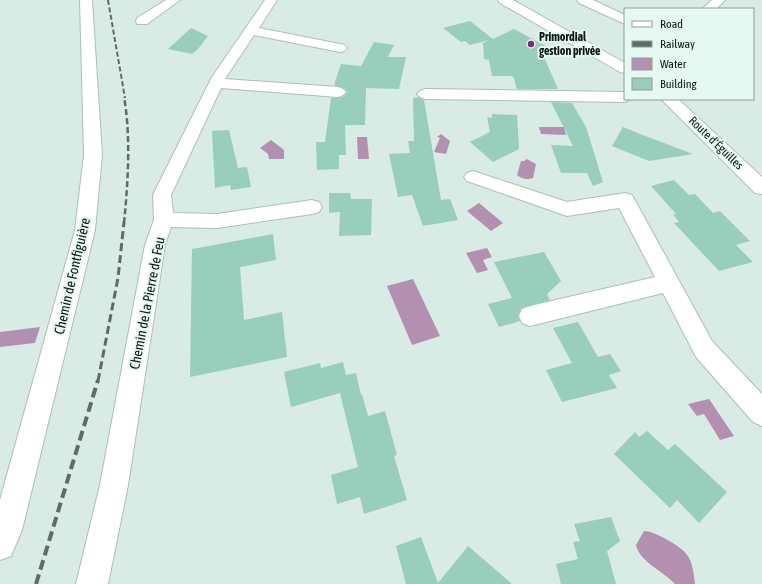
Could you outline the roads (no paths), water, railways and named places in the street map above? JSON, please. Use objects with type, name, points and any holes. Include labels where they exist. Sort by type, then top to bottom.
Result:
[{"type":"street","name":"Chemin de Fontfiguière","points":[[0,545],[7,530],[85,230],[93,155],[86,0]]},
{"type":"street","points":[[142,21],[174,0]]},
{"type":"street","name":"Chemin de la Pierre de Feu","points":[[92,584],[114,485],[155,246],[164,220],[162,195],[217,83],[271,0]]},
{"type":"street","points":[[504,0],[614,56],[624,68]]},
{"type":"street","points":[[583,0],[624,20]]},
{"type":"street","points":[[709,8],[719,0]]},
{"type":"street","points":[[251,30],[340,48]]},
{"type":"street","points":[[217,83],[338,92]]},
{"type":"street","points":[[425,94],[624,97]]},
{"type":"street","name":"Route d'Éguilles","points":[[670,100],[762,188]]},
{"type":"street","points":[[473,177],[566,208],[625,200],[704,349],[762,414]]},
{"type":"street","points":[[164,220],[217,221],[312,207]]},
{"type":"street","points":[[530,316],[668,283]]},
{"type":"water","points":[[539,127],[564,127],[566,135],[541,134]]},
{"type":"water","points":[[441,134],[450,141],[446,154],[434,152],[440,138],[437,137]]},
{"type":"water","points":[[357,137],[367,137],[369,159],[358,159]]},
{"type":"water","points":[[271,140],[284,150],[284,159],[269,159],[268,154],[260,148]]},
{"type":"water","points":[[527,159],[536,164],[533,178],[529,179],[517,175],[521,161]]},
{"type":"water","points":[[479,203],[503,223],[491,231],[467,211]]},
{"type":"water","points":[[487,248],[492,257],[483,260],[488,270],[477,273],[466,253]]},
{"type":"water","points":[[413,279],[440,336],[412,345],[387,286]]},
{"type":"water","points":[[40,327],[35,343],[0,347],[0,332]]},
{"type":"water","points":[[709,399],[734,436],[720,440],[704,414],[697,416],[688,404]]},
{"type":"water","points":[[644,531],[652,532],[664,538],[684,551],[688,556],[692,567],[695,584],[675,584],[642,556],[636,545]]},
{"type":"railway","points":[[108,0],[125,98]]},
{"type":"railway","points":[[124,97],[128,128],[128,176],[124,223]]},
{"type":"railway","points":[[98,381],[118,278],[124,222]]},
{"type":"railway","points":[[36,584],[98,380]]},
{"type":"place","name":"Primordial gestion privée","points":[[531,44]]}]
